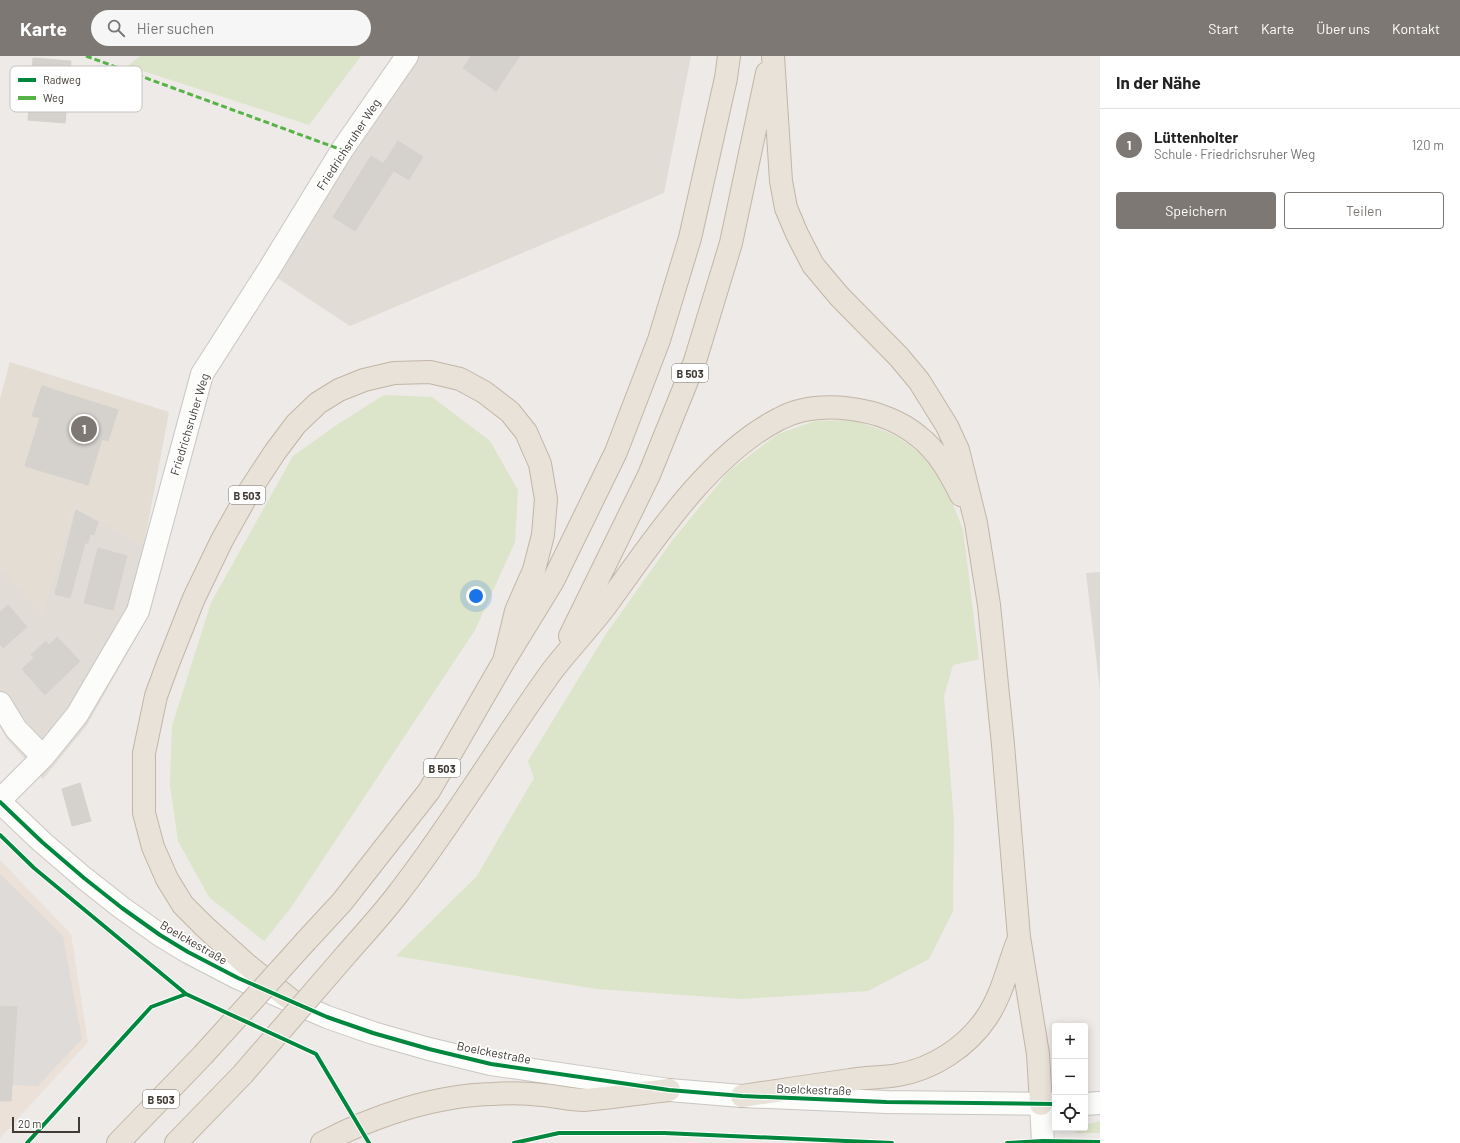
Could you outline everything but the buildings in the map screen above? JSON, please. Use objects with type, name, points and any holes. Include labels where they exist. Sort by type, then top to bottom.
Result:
[{"type":"highway","name":"B 503","points":[[118,1143],[203,1055],[342,902],[429,791],[504,661],[553,581],[616,452],[659,340],[690,238],[726,78],[729,56]]},
{"type":"highway","name":"B 503","points":[[176,1143],[243,1074],[400,891],[553,670],[649,475],[695,361],[731,243],[766,83],[770,56]]},
{"type":"highway","points":[[773,56],[781,181],[786,208],[797,234],[813,264],[839,296],[899,358],[918,381],[947,426],[958,450],[976,522],[989,605],[1004,752],[1019,937],[1038,1054],[1048,1104]]},
{"type":"highway","name":"B 503","points":[[296,1004],[246,964],[204,927],[183,905],[167,879],[152,847],[144,813],[144,753],[156,696],[194,598],[222,540],[250,490],[274,452],[296,424],[318,403],[339,390],[364,380],[394,373],[430,372],[460,380],[484,392],[510,412],[526,432],[540,464],[546,499],[543,535],[534,570],[516,611],[504,661]]},
{"type":"highway","points":[[553,670],[601,612],[668,521],[697,487],[741,444],[761,429],[781,417],[809,410],[830,408],[851,409],[873,413],[893,420],[918,435],[936,453],[952,476],[976,522]]},
{"type":"highway","points":[[742,1096],[853,1079],[900,1075],[939,1061],[958,1048],[974,1034],[987,1017],[998,999],[1019,937]]},
{"type":"highway","points":[[328,1140],[386,1115],[422,1104],[453,1097],[493,1094],[540,1094],[583,1100],[669,1090]]},
{"type":"street","name":"Friedrichsruher Weg","points":[[0,801],[43,757],[76,715],[138,611],[202,374],[268,271],[342,150],[407,56]]},
{"type":"street","points":[[0,703],[16,729],[43,757]]},
{"type":"street","name":"Boelckestraße","points":[[0,801],[42,842],[84,878],[160,935],[188,952],[238,978],[327,1017],[373,1033],[429,1049],[491,1064],[669,1090],[742,1096],[886,1102],[1048,1104]]},
{"type":"street","points":[[1088,1104],[1100,1103]]},
{"type":"street","points":[[1043,1143],[1048,1104]]},
{"type":"shaded area","points":[[415,56],[691,56],[664,193],[350,326],[271,274],[360,145]]},
{"type":"shaded area","points":[[10,362],[169,412],[144,544],[75,506],[42,612],[0,567],[0,399]]},
{"type":"shaded area","points":[[75,506],[144,544],[164,551],[149,615],[87,725],[43,779],[7,739],[0,726],[0,567],[42,612]]},
{"type":"shaded area","points":[[1100,572],[1100,690],[1086,573]]},
{"type":"shaded area","points":[[0,860],[71,934],[88,1042],[0,1138]]},
{"type":"shaded area","points":[[0,874],[63,936],[82,1039],[38,1086],[12,1085],[17,1007],[0,1006]]},
{"type":"green space","points":[[140,56],[361,56],[309,125],[142,71],[142,66],[128,66]]},
{"type":"green space","points":[[384,395],[432,397],[490,441],[518,490],[515,542],[475,630],[290,909],[264,941],[209,897],[178,841],[170,785],[172,726],[211,603],[293,456],[338,424]]},
{"type":"green space","points":[[854,420],[895,435],[922,455],[946,486],[963,530],[979,659],[953,665],[944,696],[954,822],[953,911],[929,959],[868,991],[741,999],[597,989],[396,956],[477,876],[534,778],[528,761],[606,634],[672,541],[729,471],[778,434],[815,421]]},
{"type":"green space","points":[[1100,1121],[1100,1133],[1075,1133],[1077,1131],[1088,1131],[1088,1124]]},
{"type":"marked path","points":[[86,56],[113,66]]},
{"type":"marked path","points":[[142,77],[342,150]]},
{"type":"cycle path","points":[[0,802],[42,842],[84,878],[160,935],[188,952],[238,978],[327,1017],[373,1033],[429,1049],[491,1064],[669,1090],[742,1096],[886,1102],[1052,1104]]},
{"type":"cycle path","points":[[0,835],[34,868],[186,994],[316,1054],[369,1143]]},
{"type":"cycle path","points":[[27,1143],[151,1007],[186,994]]},
{"type":"cycle path","points":[[514,1143],[559,1133],[664,1133],[892,1143]]},
{"type":"cycle path","points":[[1007,1143],[1043,1141],[1100,1142]]},
{"type":"place","name":"Lüttenholter","points":[[84,429]]}]
